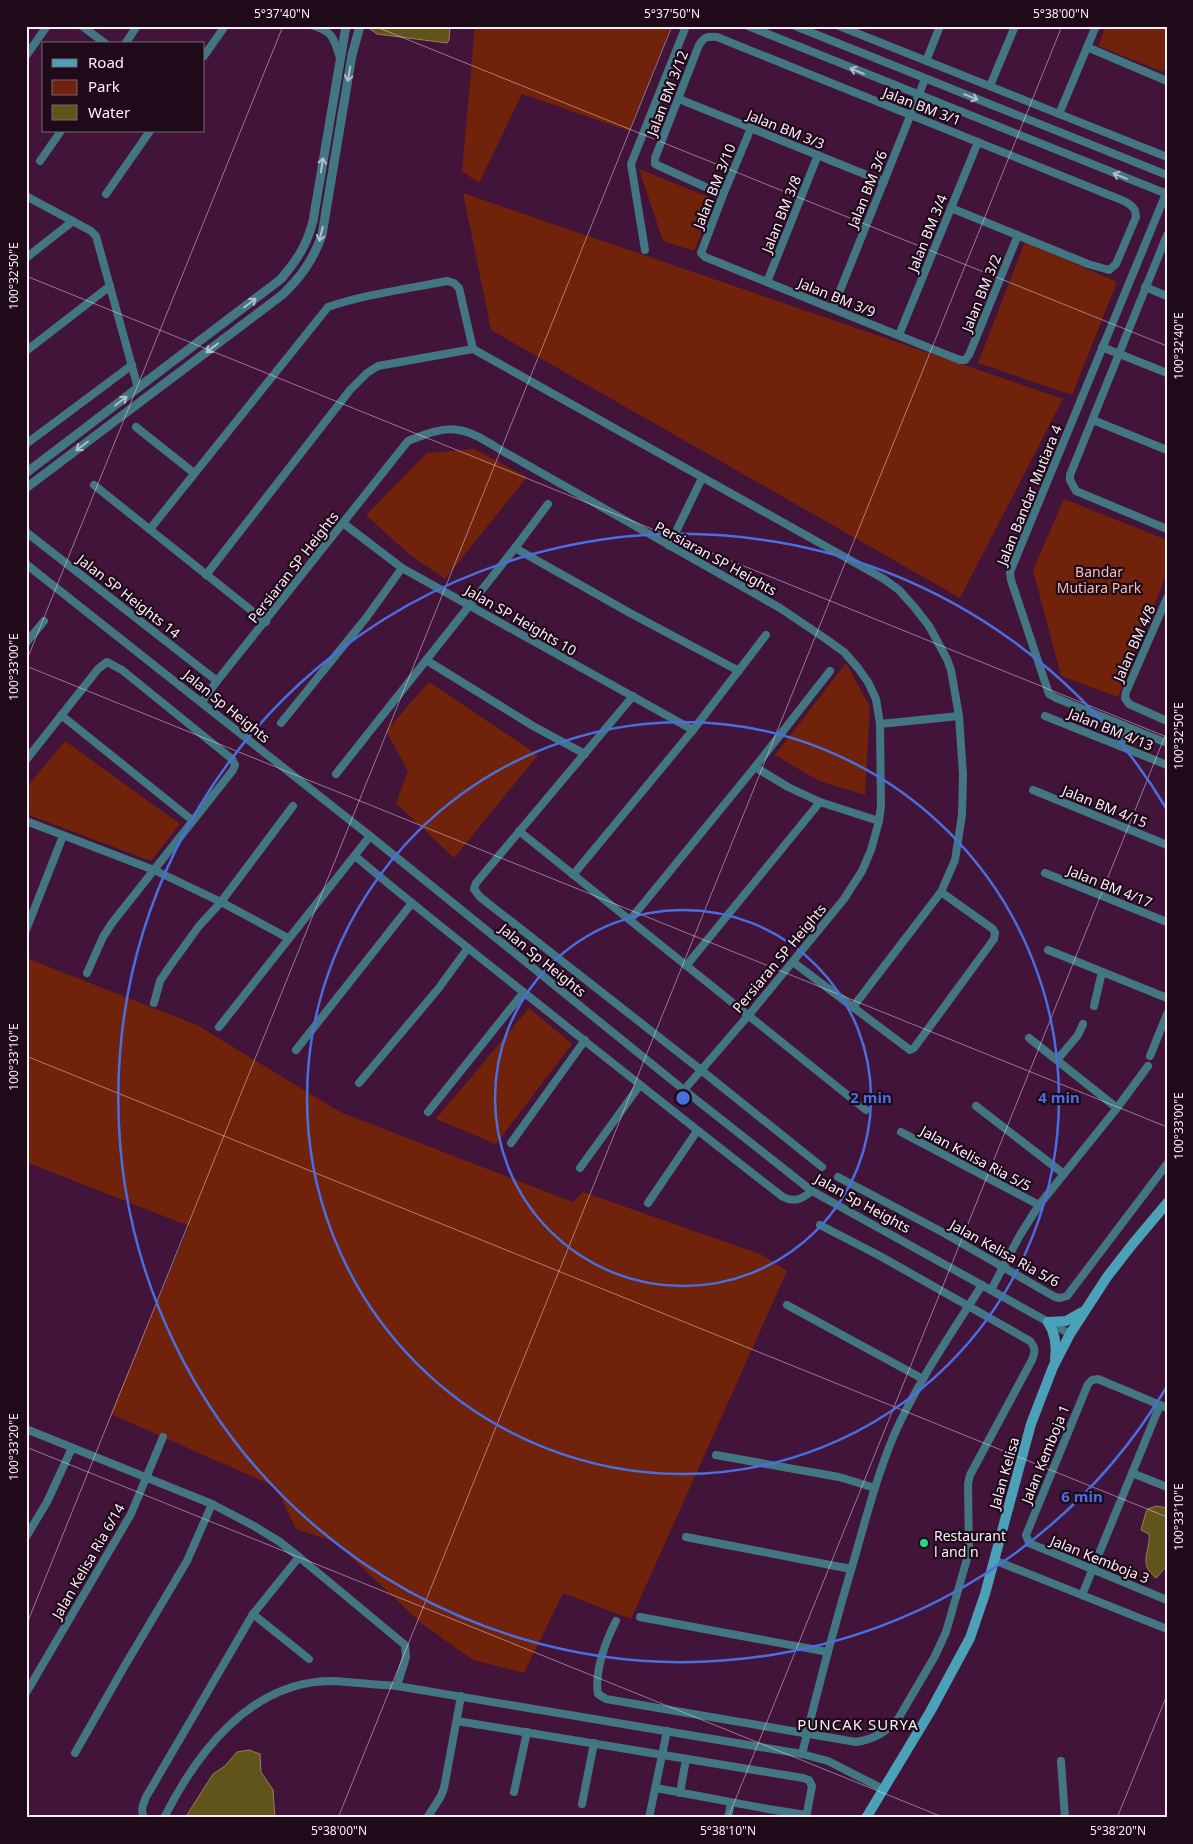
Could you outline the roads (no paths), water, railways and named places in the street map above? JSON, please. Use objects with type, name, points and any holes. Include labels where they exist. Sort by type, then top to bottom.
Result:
[{"type":"main road","name":"Jalan Kelisa","points":[[866,1818],[930,1712],[965,1649],[977,1620],[1031,1424],[1053,1368],[1070,1334],[1086,1309],[1130,1246],[1167,1203]]},
{"type":"main road","points":[[1053,1368],[1056,1342],[1048,1322],[1066,1321],[1086,1309]]},
{"type":"street","points":[[26,56],[47,26]]},
{"type":"street","points":[[82,26],[103,42]]},
{"type":"street","points":[[125,42],[137,26]]},
{"type":"street","points":[[205,55],[225,26]]},
{"type":"street","points":[[314,26],[326,30],[335,42],[340,58]]},
{"type":"street","points":[[326,30],[334,26]]},
{"type":"street","points":[[26,473],[281,279],[294,263],[308,239],[313,221],[346,26]]},
{"type":"street","points":[[26,488],[282,295],[302,273],[315,255],[322,235],[352,55],[360,26]]},
{"type":"street","points":[[645,250],[631,164],[686,26]]},
{"type":"street","points":[[748,26],[919,96],[1166,193]]},
{"type":"street","points":[[795,26],[1167,175]]},
{"type":"street","points":[[839,26],[859,30],[926,61],[1167,157]]},
{"type":"street","points":[[926,61],[940,26]]},
{"type":"street","points":[[990,86],[1015,26]]},
{"type":"street","points":[[1059,114],[1096,26]]},
{"type":"street","name":"Jalan BM 3/12","points":[[709,36],[704,38],[699,45],[655,158],[655,164],[723,195]]},
{"type":"street","name":"Jalan BM 3/1","points":[[709,36],[717,37],[1124,201],[1134,208],[1136,218],[1116,264],[1109,270],[1088,264],[1018,235]]},
{"type":"street","points":[[1087,47],[1166,78]]},
{"type":"street","name":"Jalan BM 3/6","points":[[833,308],[925,79]]},
{"type":"street","name":"Jalan BM 3/3","points":[[679,99],[884,182]]},
{"type":"street","name":"Jalan BM 3/10","points":[[701,253],[723,195],[752,128]]},
{"type":"street","points":[[40,161],[60,132]]},
{"type":"street","points":[[106,194],[149,132]]},
{"type":"street","name":"Jalan BM 3/4","points":[[899,335],[978,142]]},
{"type":"street","name":"Jalan BM 3/8","points":[[767,282],[818,155]]},
{"type":"street","name":"Jalan Bandar Mutiara 4","points":[[1166,193],[1012,567],[1011,580],[1049,694],[1167,744]]},
{"type":"street","points":[[26,196],[91,231],[96,236],[138,388]]},
{"type":"street","points":[[951,208],[1018,235]]},
{"type":"street","points":[[26,258],[72,221]]},
{"type":"street","name":"Jalan BM 3/2","points":[[965,360],[969,355],[1018,235]]},
{"type":"street","points":[[1167,235],[1094,420],[1070,475],[1072,486],[1076,491],[1167,529]]},
{"type":"street","name":"Jalan BM 3/9","points":[[701,253],[705,257],[950,356],[965,360]]},
{"type":"street","points":[[150,529],[328,307],[347,300],[447,281],[454,283],[459,288],[473,349]]},
{"type":"street","points":[[26,352],[110,286]]},
{"type":"street","points":[[1146,287],[1167,296]]},
{"type":"street","points":[[1102,347],[1167,373]]},
{"type":"street","points":[[206,575],[350,390],[367,372],[378,366],[473,349],[884,579],[899,590],[929,626],[947,658],[959,716],[963,775],[962,815],[955,860],[941,892],[853,1007]]},
{"type":"street","points":[[26,444],[132,365]]},
{"type":"street","points":[[1094,420],[1167,450]]},
{"type":"street","points":[[136,427],[194,473]]},
{"type":"street","name":"Persiaran SP Heights","points":[[202,702],[408,441],[423,436],[457,430],[468,432],[508,454],[780,608],[844,652],[868,682],[876,699],[880,724],[881,806],[871,850],[862,871],[844,899],[748,1016],[684,1090]]},
{"type":"street","points":[[669,546],[702,478]]},
{"type":"street","points":[[94,485],[266,622]]},
{"type":"street","points":[[336,774],[548,504]]},
{"type":"street","name":"Jalan SP Heights 10","points":[[343,523],[402,568],[470,605],[551,653],[693,730]]},
{"type":"street","name":"Jalan SP Heights 14","points":[[26,532],[217,681]]},
{"type":"street","points":[[515,548],[630,613],[739,671]]},
{"type":"street","name":"Jalan Sp Heights","points":[[26,564],[370,836],[812,1191],[1070,1334]]},
{"type":"street","points":[[281,723],[366,618],[402,568]]},
{"type":"street","name":"Jalan BM 4/8","points":[[1167,598],[1125,698],[1128,704],[1167,721]]},
{"type":"street","points":[[26,643],[44,622]]},
{"type":"street","points":[[573,875],[693,730],[766,635]]},
{"type":"street","points":[[426,660],[533,726],[585,754]]},
{"type":"street","points":[[26,760],[98,669],[107,662],[115,665],[232,759],[235,765],[233,770],[128,901],[103,937],[87,973]]},
{"type":"street","points":[[630,920],[755,767],[830,671]]},
{"type":"street","points":[[633,696],[476,883],[474,889],[487,902],[822,1167]]},
{"type":"street","points":[[61,715],[192,820]]},
{"type":"street","points":[[880,724],[959,716]]},
{"type":"street","name":"Jalan BM 4/13","points":[[1046,716],[1167,765]]},
{"type":"street","points":[[1120,746],[1127,728]]},
{"type":"street","points":[[755,767],[788,787],[820,802],[879,821]]},
{"type":"street","name":"Jalan BM 4/15","points":[[1033,790],[1167,845]]},
{"type":"street","points":[[686,966],[820,802]]},
{"type":"street","points":[[154,1003],[160,981],[170,966],[293,806]]},
{"type":"street","points":[[26,821],[154,870],[221,902],[288,938]]},
{"type":"street","points":[[519,831],[866,1110]]},
{"type":"street","points":[[26,930],[63,836]]},
{"type":"street","points":[[219,1027],[370,836]]},
{"type":"street","points":[[355,856],[523,993],[640,1084],[697,1132],[783,1197],[790,1200],[798,1200],[812,1191]]},
{"type":"street","name":"Jalan BM 4/17","points":[[1045,872],[1167,922]]},
{"type":"street","points":[[793,962],[910,1050],[914,1048],[994,939],[995,933],[993,929],[941,892]]},
{"type":"street","points":[[296,1050],[412,903]]},
{"type":"street","points":[[360,1083],[438,989],[468,948]]},
{"type":"street","points":[[1048,950],[1167,998]]},
{"type":"street","points":[[1094,1006],[1102,972]]},
{"type":"street","points":[[428,1112],[523,993]]},
{"type":"street","points":[[1150,1056],[1167,1014]]},
{"type":"street","points":[[1057,1060],[1078,1035],[1083,1024]]},
{"type":"street","points":[[1029,1038],[1117,1108]]},
{"type":"street","points":[[511,1143],[584,1040]]},
{"type":"street","points":[[991,1290],[1002,1267],[1039,1205],[1117,1108],[1148,1066]]},
{"type":"street","points":[[580,1168],[640,1084]]},
{"type":"street","points":[[976,1106],[1064,1174]]},
{"type":"street","points":[[648,1203],[697,1132]]},
{"type":"street","name":"Jalan Kelisa Ria 5/5","points":[[901,1132],[1039,1205]]},
{"type":"street","name":"Jalan Kelisa Ria 5/6","points":[[838,1177],[944,1233],[1060,1298],[1067,1296],[1167,1164]]},
{"type":"street","points":[[616,1621],[608,1637],[598,1678],[598,1694],[606,1699],[807,1732],[856,1742],[883,1734],[898,1719],[941,1645],[969,1552],[969,1480],[1035,1352],[1034,1346],[880,1256],[820,1225]]},
{"type":"street","points":[[802,1754],[851,1570],[875,1488],[894,1436],[923,1379],[982,1285]]},
{"type":"street","points":[[787,1305],[923,1379]]},
{"type":"street","name":"Jalan Kemboja 1","points":[[1026,1539],[1062,1446],[1088,1384],[1092,1380],[1098,1380],[1163,1406]]},
{"type":"street","points":[[1082,1595],[1132,1473],[1163,1406]]},
{"type":"street","points":[[26,1429],[212,1504],[280,1542],[405,1645],[406,1657],[397,1686]]},
{"type":"street","name":"Jalan Kelisa Ria 6/14","points":[[26,1693],[131,1514],[163,1437]]},
{"type":"street","points":[[26,1537],[47,1502],[72,1448]]},
{"type":"street","points":[[716,1455],[839,1478],[875,1488]]},
{"type":"street","points":[[1132,1473],[1167,1487]]},
{"type":"street","points":[[75,1753],[187,1561],[212,1504]]},
{"type":"street","points":[[686,1537],[851,1570]]},
{"type":"street","name":"Jalan Kemboja 3","points":[[1026,1539],[1029,1543],[1167,1600]]},
{"type":"street","points":[[144,1818],[142,1806],[146,1797],[253,1614],[299,1557]]},
{"type":"street","points":[[994,1560],[1167,1629]]},
{"type":"street","points":[[253,1614],[309,1658]]},
{"type":"street","points":[[640,1617],[828,1652]]},
{"type":"street","points":[[164,1818],[177,1791],[204,1753],[226,1728],[250,1707],[278,1693],[299,1686],[332,1681],[397,1686],[802,1754],[828,1761],[883,1789]]},
{"type":"street","points":[[427,1818],[444,1788],[461,1696]]},
{"type":"street","points":[[457,1721],[809,1780],[812,1786],[806,1816],[656,1788]]},
{"type":"street","points":[[649,1818],[667,1731]]},
{"type":"street","points":[[514,1792],[527,1732]]},
{"type":"street","points":[[582,1804],[594,1743]]},
{"type":"street","points":[[680,1793],[686,1758]]},
{"type":"street","points":[[1061,1761],[1065,1818]]},
{"type":"street","points":[[728,1818],[732,1803]]},
{"type":"water","points":[[371,26],[450,26],[449,40],[447,43],[377,34],[370,29]]},
{"type":"water","points":[[1156,1506],[1167,1508],[1167,1566],[1156,1578],[1150,1572],[1146,1562],[1149,1534],[1141,1530],[1146,1512],[1148,1509]]},
{"type":"water","points":[[249,1750],[260,1754],[261,1772],[273,1790],[275,1818],[185,1818],[213,1774],[225,1766],[237,1752]]},
{"type":"place","name":"Restaurant l and n","points":[[924,1543]]},
{"type":"district","name":"PUNCAK SURYA","points":[[858,1724]]},
{"type":"park label","name":"Bandar Mutiara Park","points":[[1099,580]]}]
